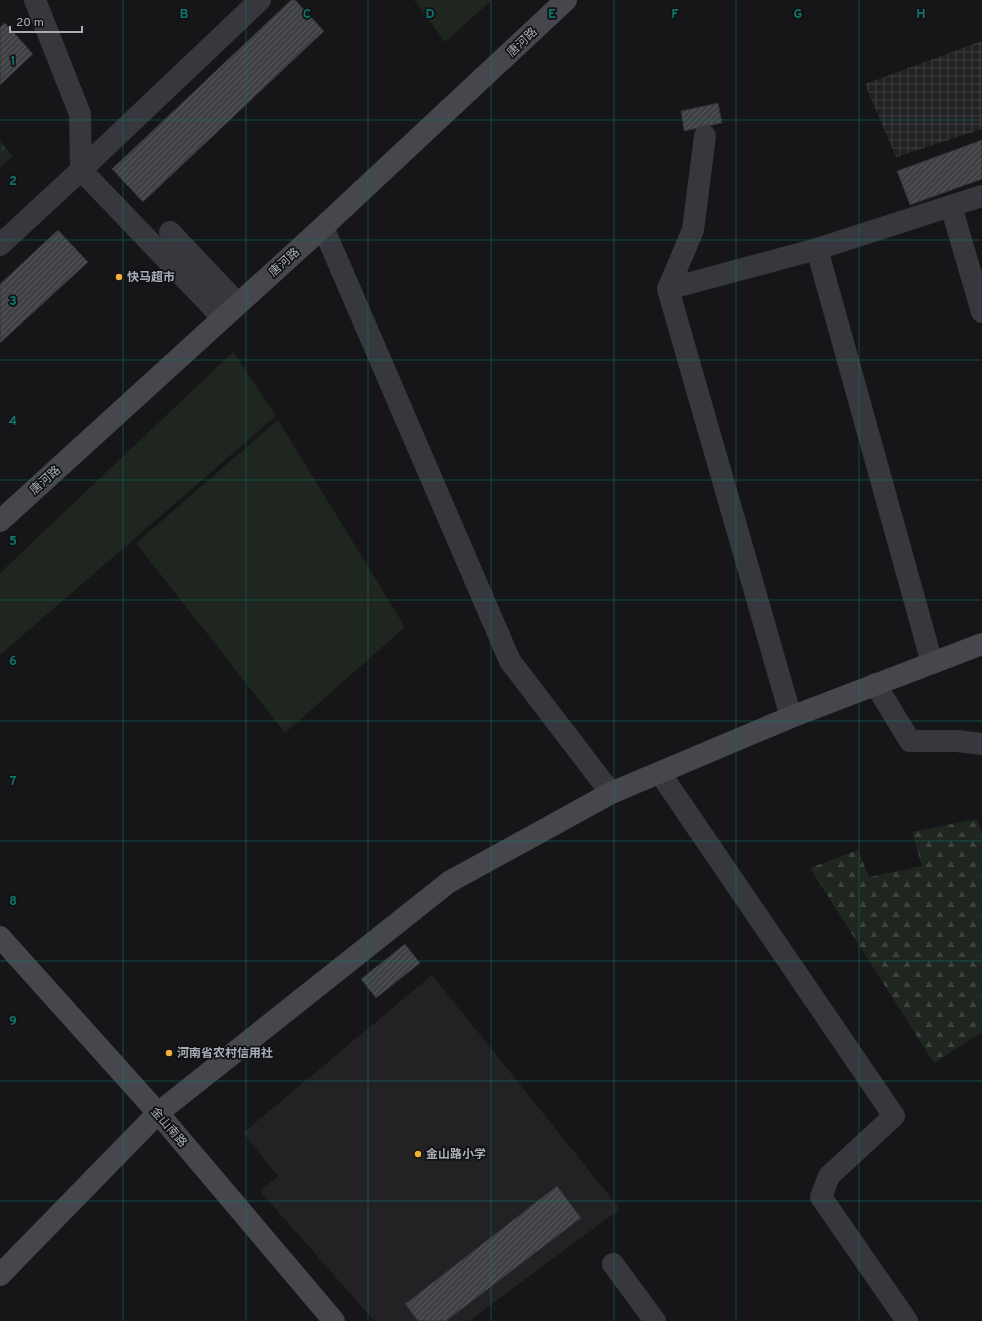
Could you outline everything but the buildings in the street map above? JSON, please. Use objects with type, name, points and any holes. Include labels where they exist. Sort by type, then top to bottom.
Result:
[{"type":"street","points":[[35,0],[80,114],[81,170],[231,311]]},
{"type":"street","points":[[0,245],[260,0]]},
{"type":"street","name":"唐河路","points":[[0,521],[231,311],[566,0]]},
{"type":"street","points":[[705,136],[694,230],[668,289],[790,717]]},
{"type":"street","points":[[668,289],[817,249],[982,196]]},
{"type":"street","points":[[951,206],[982,312]]},
{"type":"street","points":[[323,226],[510,661],[611,793]]},
{"type":"street","points":[[170,232],[231,311]]},
{"type":"street","points":[[817,249],[932,663]]},
{"type":"street","points":[[0,1275],[158,1113],[449,882],[611,793],[790,717],[982,644]]},
{"type":"street","points":[[875,684],[910,741],[982,744]]},
{"type":"street","points":[[660,773],[894,1116],[829,1176],[821,1196],[907,1321]]},
{"type":"street","name":"金山南路","points":[[0,936],[158,1113],[334,1321]]},
{"type":"street","points":[[613,1264],[655,1321]]},
{"type":"shaded area","points":[[982,41],[982,129],[896,157],[865,84]]},
{"type":"shaded area","name":"金山路小学","points":[[432,975],[620,1209],[469,1321],[374,1321],[260,1191],[278,1176],[243,1133]]},
{"type":"green space","points":[[414,0],[492,0],[445,42]]},
{"type":"green space","points":[[0,141],[13,156],[0,168]]},
{"type":"green space","points":[[233,352],[276,416],[0,655],[0,573]]},
{"type":"green space","points":[[278,420],[405,627],[285,733],[136,543]]},
{"type":"green space","points":[[977,819],[982,832],[982,1032],[934,1063],[810,868],[858,850],[869,877],[922,866],[912,832]]},
{"type":"place","name":"快马超市","points":[[119,277]]},
{"type":"place","name":"河南省农村信用社","points":[[169,1053]]},
{"type":"place","name":"金山路小学","points":[[418,1154]]}]
